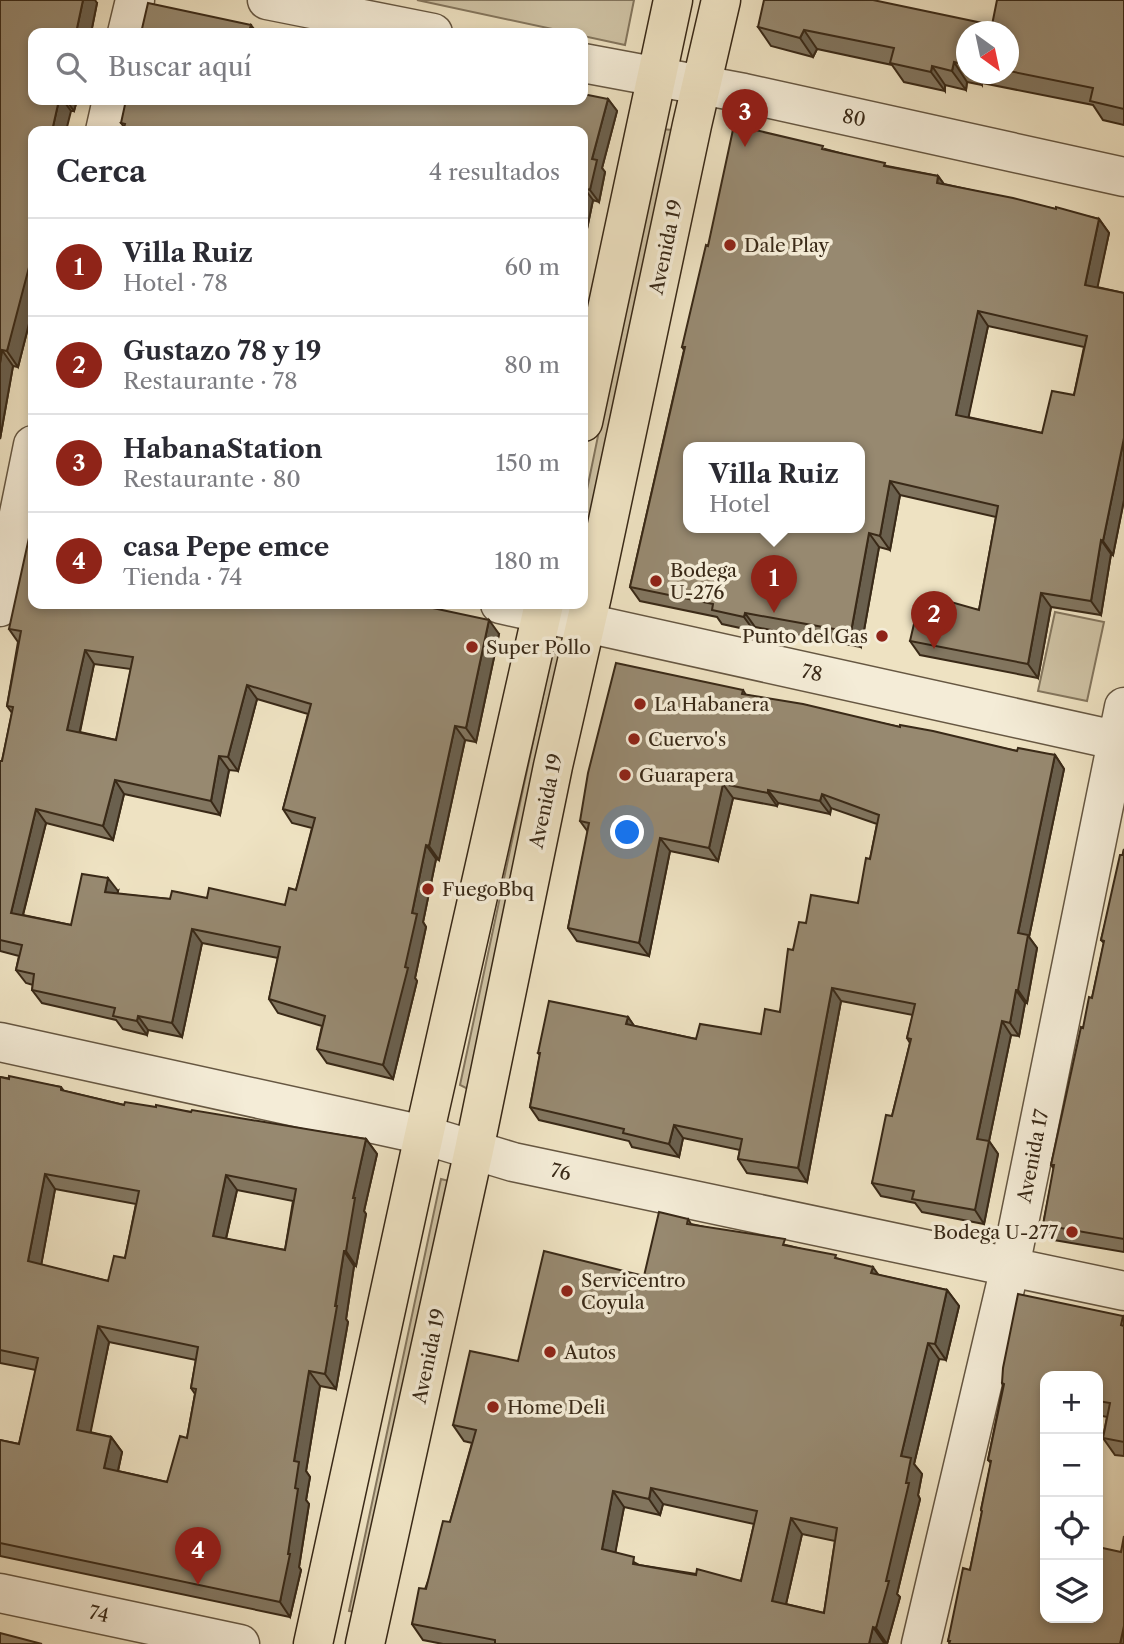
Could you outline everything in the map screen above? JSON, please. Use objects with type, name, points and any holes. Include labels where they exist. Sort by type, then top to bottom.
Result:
[{"type":"main road","points":[[588,398],[673,0]]},
{"type":"main road","name":"Avenida 19","points":[[365,1644],[721,0]]},
{"type":"main road","points":[[313,1644],[543,609]]},
{"type":"street","points":[[128,28],[135,0]]},
{"type":"street","points":[[267,0],[408,28]]},
{"type":"street","name":"80","points":[[588,64],[744,93],[1124,177]]},
{"type":"street","points":[[106,126],[111,105]]},
{"type":"street","points":[[0,607],[19,494],[28,462]]},
{"type":"street","name":"78","points":[[543,609],[586,622],[1122,730]]},
{"type":"street","name":"Avenida 17","points":[[921,1644],[1010,1268],[1122,730]]},
{"type":"street","name":"76","points":[[0,1042],[424,1135],[526,1165],[1124,1291]]},
{"type":"street","name":"74","points":[[0,1592],[240,1644]]},
{"type":"shaded area","points":[[417,0],[634,0],[625,45],[588,37],[588,28],[548,28]]},
{"type":"shaded area","points":[[661,129],[672,130],[588,529],[588,485]]},
{"type":"shaded area","points":[[1055,612],[1104,622],[1087,701],[1038,691]]},
{"type":"shaded area","points":[[552,653],[563,655],[468,1089],[460,1085]]},
{"type":"shaded area","points":[[441,1179],[449,1181],[358,1613],[349,1611]]},
{"type":"building","points":[[0,0],[83,0],[77,28],[28,28],[28,105],[58,105],[53,126],[28,126],[28,271],[7,351],[2,350],[0,363]]},
{"type":"building","points":[[764,0],[873,0],[973,21],[956,21],[956,62],[952,71],[932,66],[931,72],[890,63],[894,48],[804,30],[800,38],[758,27]]},
{"type":"building","points":[[997,0],[1124,0],[1124,109],[1090,101],[1093,88],[1019,73],[1019,21],[993,21]]},
{"type":"building","points":[[148,3],[251,25],[250,28],[142,28]]},
{"type":"building","points":[[588,95],[608,99],[592,159],[597,160],[590,190],[588,126],[124,126],[121,123],[125,105],[588,105]]},
{"type":"building","points":[[734,125],[823,146],[822,149],[885,163],[884,166],[938,176],[937,183],[1056,207],[1099,219],[1085,285],[1124,293],[1124,438],[1103,541],[1101,540],[1091,601],[1041,593],[1028,664],[910,641],[920,598],[951,606],[951,602],[979,610],[998,506],[890,481],[880,536],[869,533],[851,632],[745,613],[744,617],[712,610],[713,604],[630,587],[706,245],[708,246]],"holes":[[[978,311],[1087,336],[1074,395],[1052,391],[1042,433],[956,415]]]},
{"type":"building","points":[[28,542],[28,609],[437,609],[489,620],[466,728],[455,726],[429,846],[426,845],[412,913],[417,914],[405,967],[408,968],[383,1065],[317,1049],[325,1016],[269,999],[280,947],[192,929],[172,1023],[138,1016],[137,1021],[113,1016],[115,1008],[32,990],[34,974],[16,970],[22,945],[0,940],[0,761],[13,707],[7,706],[21,631],[9,629]],"holes":[[[85,650],[133,657],[116,740],[67,730]],[[247,685],[311,704],[283,809],[315,818],[296,890],[289,888],[285,905],[209,888],[207,898],[172,891],[170,899],[105,892],[108,878],[82,874],[71,925],[11,913],[36,809],[103,826],[115,780],[211,801],[219,756],[228,757]]]},
{"type":"building","points":[[616,663],[743,690],[742,694],[803,704],[1017,751],[1018,748],[1055,755],[1018,933],[1028,935],[1018,990],[1010,1023],[1002,1021],[977,1139],[989,1141],[975,1210],[912,1199],[914,1191],[872,1183],[886,1115],[892,1116],[911,1039],[907,1038],[915,1004],[832,988],[798,1168],[738,1159],[742,1139],[674,1125],[669,1144],[623,1133],[624,1129],[530,1107],[549,1001],[628,1017],[626,1024],[696,1039],[700,1024],[761,1034],[765,1009],[780,1012],[788,949],[793,950],[799,922],[806,923],[811,895],[858,903],[866,858],[870,859],[879,815],[822,794],[820,801],[723,784],[709,848],[660,838],[639,943],[568,928],[589,823],[580,821],[588,773]]},
{"type":"building","points":[[1124,849],[1124,1239],[1043,1225],[1054,1165],[1051,1165],[1081,1027],[1083,1028],[1089,997],[1092,998],[1104,941],[1101,940],[1120,855],[1123,855]]},
{"type":"building","points":[[9,1076],[61,1087],[61,1090],[124,1105],[125,1102],[191,1112],[192,1110],[366,1139],[353,1198],[325,1374],[309,1371],[294,1461],[299,1462],[295,1488],[298,1489],[290,1554],[280,1602],[0,1543],[0,1440],[19,1444],[38,1358],[0,1350],[0,1077],[9,1079]],"holes":[[[45,1174],[139,1191],[125,1258],[114,1256],[108,1281],[28,1261]],[[226,1175],[296,1189],[285,1250],[213,1236]],[[98,1326],[198,1347],[191,1388],[196,1389],[187,1438],[180,1436],[167,1482],[104,1468],[111,1437],[77,1430]]]},
{"type":"building","points":[[659,1212],[688,1219],[687,1224],[785,1239],[783,1245],[836,1255],[835,1258],[873,1267],[871,1273],[947,1290],[935,1344],[928,1343],[901,1456],[911,1458],[906,1483],[909,1483],[886,1581],[889,1581],[869,1644],[495,1644],[495,1640],[412,1624],[419,1588],[426,1589],[443,1521],[450,1522],[476,1430],[453,1425],[470,1351],[518,1361],[544,1251],[644,1276]],"holes":[[[651,1488],[757,1511],[741,1581],[697,1569],[696,1575],[633,1564],[634,1557],[602,1549],[613,1491],[649,1499]],[[791,1518],[837,1528],[824,1613],[772,1601]]]},
{"type":"building","points":[[1018,1294],[1123,1316],[1124,1442],[1103,1438],[1110,1403],[1103,1402],[1103,1371],[1040,1371],[1040,1623],[1103,1623],[1103,1548],[1121,1552],[1124,1536],[1124,1626],[1120,1644],[949,1644],[963,1568],[970,1570],[982,1511],[991,1461],[988,1460],[1004,1384],[1003,1368]]},
{"type":"building","points":[[0,1633],[42,1644],[0,1644]]},
{"type":"place","name":"HabanaStation","points":[[745,147]]},
{"type":"place","name":"Dale Play","points":[[730,245]]},
{"type":"place","name":"Bodega U-276","points":[[656,581]]},
{"type":"place","name":"Villa Ruiz","points":[[774,613]]},
{"type":"place","name":"Punto del Gas","points":[[882,636]]},
{"type":"place","name":"Super Pollo","points":[[472,647]]},
{"type":"place","name":"Gustazo 78 y 19","points":[[934,649]]},
{"type":"place","name":"La Habanera","points":[[640,704]]},
{"type":"place","name":"Cuervo's","points":[[634,739]]},
{"type":"place","name":"Guarapera","points":[[625,775]]},
{"type":"place","name":"FuegoBbq","points":[[428,889]]},
{"type":"place","name":"Bodega U-277","points":[[1072,1232]]},
{"type":"place","name":"Servicentro Coyula","points":[[567,1291]]},
{"type":"place","name":"Autos","points":[[550,1352]]},
{"type":"place","name":"Home Deli","points":[[493,1407]]},
{"type":"place","name":"casa Pepe emce","points":[[198,1585]]}]
